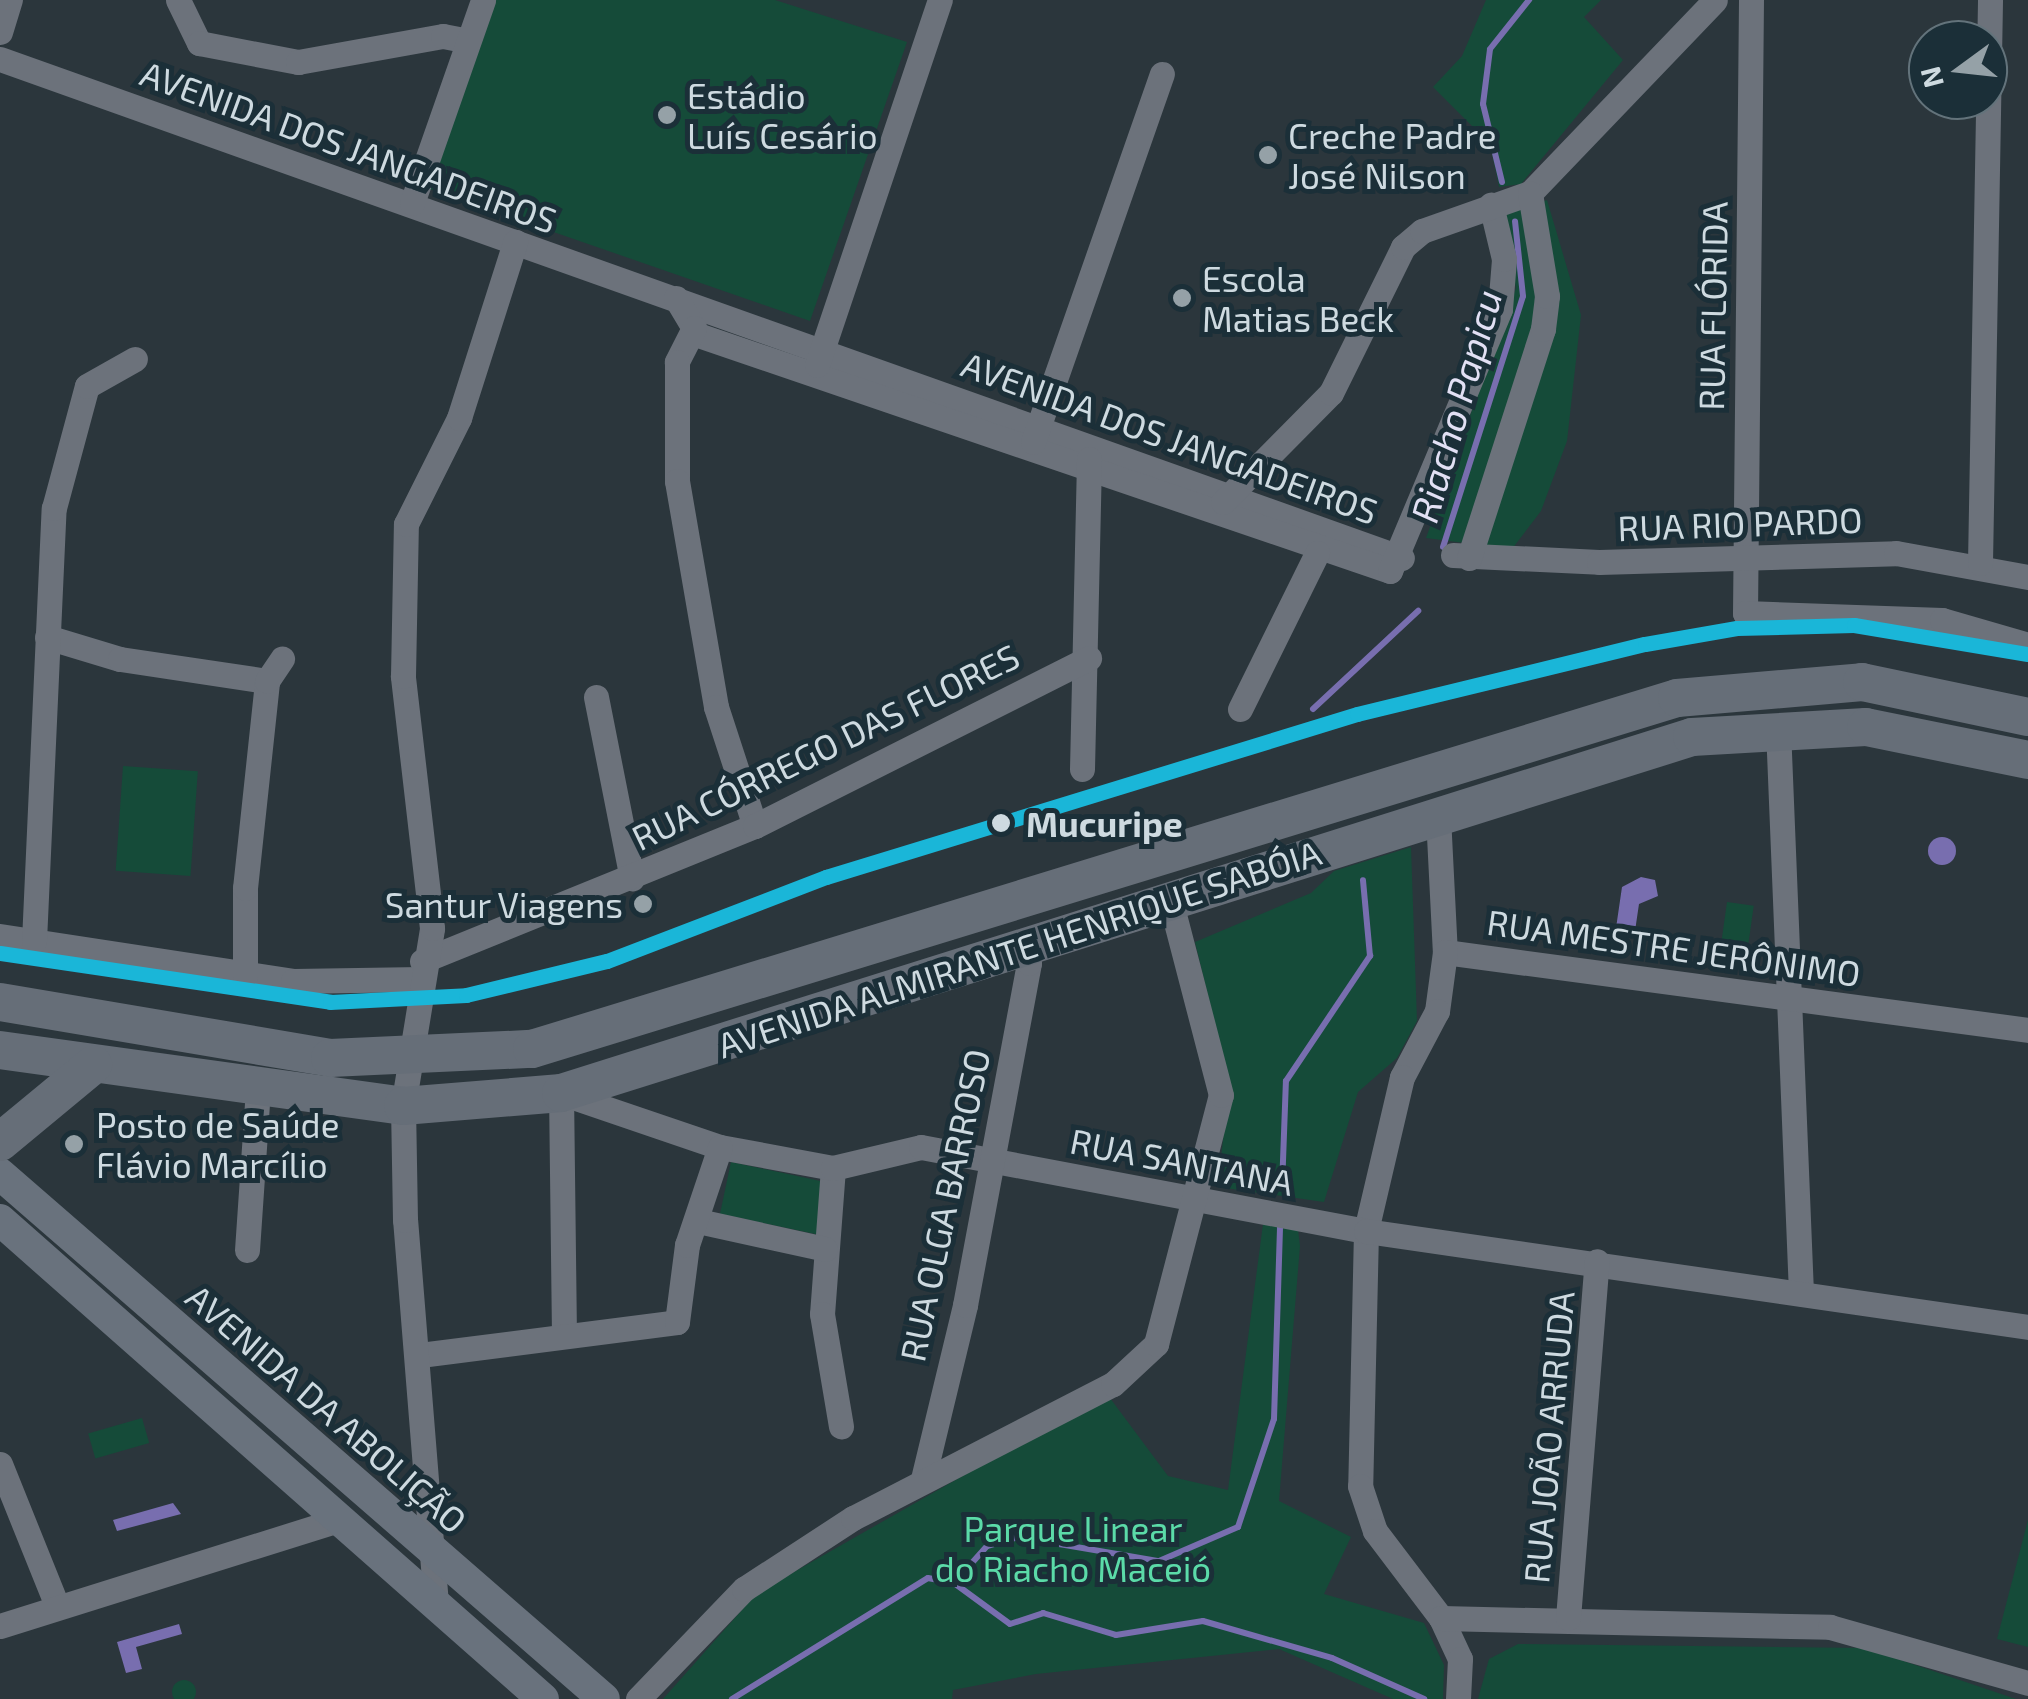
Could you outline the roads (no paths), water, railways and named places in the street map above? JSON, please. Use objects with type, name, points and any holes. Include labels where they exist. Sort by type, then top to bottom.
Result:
[{"type":"highway","name":"AVENIDA ALMIRANTE HENRIQUE SABÓIA","points":[[0,1002],[330,1058],[411,1061],[572,1038],[1521,740],[1678,698],[1804,682],[1908,686],[2028,717]]},
{"type":"highway","name":"AVENIDA ALMIRANTE HENRIQUE SABÓIA","points":[[0,1050],[258,1090],[403,1106],[561,1093],[1692,738],[1778,728],[1866,728],[2028,760]]},
{"type":"highway","points":[[1521,740],[1533,785]]},
{"type":"highway","points":[[0,1142],[92,1065]]},
{"type":"main road","name":"AVENIDA DA ABOLIÇÃO","points":[[0,1174],[604,1699]]},
{"type":"main road","points":[[0,1220],[543,1699]]},
{"type":"street","points":[[0,32],[10,0]]},
{"type":"street","points":[[178,0],[200,44],[298,62],[443,36],[468,41]]},
{"type":"street","points":[[412,203],[483,0]]},
{"type":"street","points":[[814,375],[940,0]]},
{"type":"street","points":[[1214,514],[1230,492],[1331,393],[1404,247],[1511,199],[1715,0]]},
{"type":"street","name":"RUA FLÓRIDA","points":[[1752,0],[1744,613],[1942,620],[2028,645]]},
{"type":"street","points":[[1980,564],[1990,0]]},
{"type":"street","name":"AVENIDA DOS JANGADEIROS","points":[[0,58],[822,350],[1034,439],[1090,472],[1317,553],[1382,572],[1412,549]]},
{"type":"street","points":[[1034,439],[1162,74]]},
{"type":"street","points":[[1412,549],[1500,309],[1511,199]]},
{"type":"street","name":"RUA RIO PARDO","points":[[1511,199],[1547,296],[1543,329],[1461,557],[1896,553],[1980,564],[2028,577]]},
{"type":"street","points":[[436,1604],[403,1106],[422,970],[432,928],[403,676],[406,524],[459,418],[515,242]]},
{"type":"street","points":[[676,298],[694,328],[677,362],[680,498],[716,707],[755,826]]},
{"type":"street","name":"AVENIDA DOS JANGADEIROS","points":[[694,328],[814,375],[1034,439],[1089,445],[1412,549]]},
{"type":"street","points":[[34,941],[46,637],[66,444],[86,386],[135,359]]},
{"type":"street","points":[[1082,769],[1089,658],[1089,445]]},
{"type":"street","points":[[1240,708],[1317,553]]},
{"type":"street","points":[[46,637],[120,659],[267,681]]},
{"type":"street","name":"RUA CÓRREGO DAS FLORES","points":[[422,970],[755,826],[1089,658]]},
{"type":"street","points":[[246,976],[245,888],[267,681],[282,659]]},
{"type":"street","points":[[596,698],[632,878]]},
{"type":"street","points":[[1778,728],[1801,1294]]},
{"type":"street","name":"RUA MESTRE JERÔNIMO","points":[[1438,816],[1445,952],[2028,1030]]},
{"type":"street","points":[[638,1699],[744,1589],[923,1480],[1138,1367],[1156,1344],[1200,1201],[1221,1096],[1170,900]]},
{"type":"street","points":[[0,936],[246,976],[422,970]]},
{"type":"street","name":"RUA OLGA BARROSO","points":[[923,1480],[992,1159],[1029,963],[1024,945]]},
{"type":"street","points":[[1445,952],[1437,1011],[1402,1076],[1366,1231],[1364,1508],[1441,1618],[1460,1659],[1458,1699]]},
{"type":"street","points":[[246,1250],[258,1090]]},
{"type":"street","points":[[561,1093],[564,1336]]},
{"type":"street","name":"RUA SANTANA","points":[[561,1093],[720,1148],[833,1168],[897,1146],[992,1159],[1366,1231],[2028,1327]]},
{"type":"street","points":[[420,1354],[677,1322],[698,1221],[720,1148]]},
{"type":"street","points":[[833,1168],[822,1314],[842,1426]]},
{"type":"street","points":[[698,1221],[826,1249]]},
{"type":"street","name":"RUA JOÃO ARRUDA","points":[[1568,1618],[1597,1262]]},
{"type":"street","points":[[0,1464],[57,1606]]},
{"type":"street","points":[[0,1626],[340,1519]]},
{"type":"street","points":[[1441,1618],[1830,1627],[2028,1683]]},
{"type":"waterway","name":"Riacho Papicu","points":[[1502,182],[1483,104],[1490,49],[1529,0]]},
{"type":"waterway","name":"Riacho Papicu","points":[[1443,547],[1523,296],[1515,221]]},
{"type":"waterway","name":"Riacho Papicu","points":[[1313,709],[1418,611]]},
{"type":"waterway","name":"Riacho Papicu","points":[[1282,1188],[1286,1081],[1370,956],[1363,880]]},
{"type":"waterway","name":"Riacho Papicu","points":[[954,1583],[987,1546],[1018,1537],[1159,1561],[1238,1527],[1274,1419],[1280,1224]]},
{"type":"waterway","points":[[732,1699],[928,1578],[954,1583],[1010,1624],[1043,1613],[1116,1635],[1203,1621],[1332,1658],[1424,1699]]},
{"type":"railway","points":[[0,953],[330,1002],[466,995],[607,961],[826,877],[1357,714],[1645,644],[1737,628],[1854,625],[2028,654]]},
{"type":"place","name":"Estádio Luís Cesário","points":[[667,115]]},
{"type":"place","name":"Creche Padre José Nilson","points":[[1268,155]]},
{"type":"place","name":"Escola Matias Beck","points":[[1182,298]]},
{"type":"place","name":"Mucuripe","points":[[1001,823]]},
{"type":"place","name":"Santur Viagens","points":[[643,904]]},
{"type":"place","name":"Posto de Saúde Flávio Marcílio","points":[[74,1144]]},
{"type":"park label","name":"Parque Linear do Riacho Maceió","points":[[1073,1548]]}]
